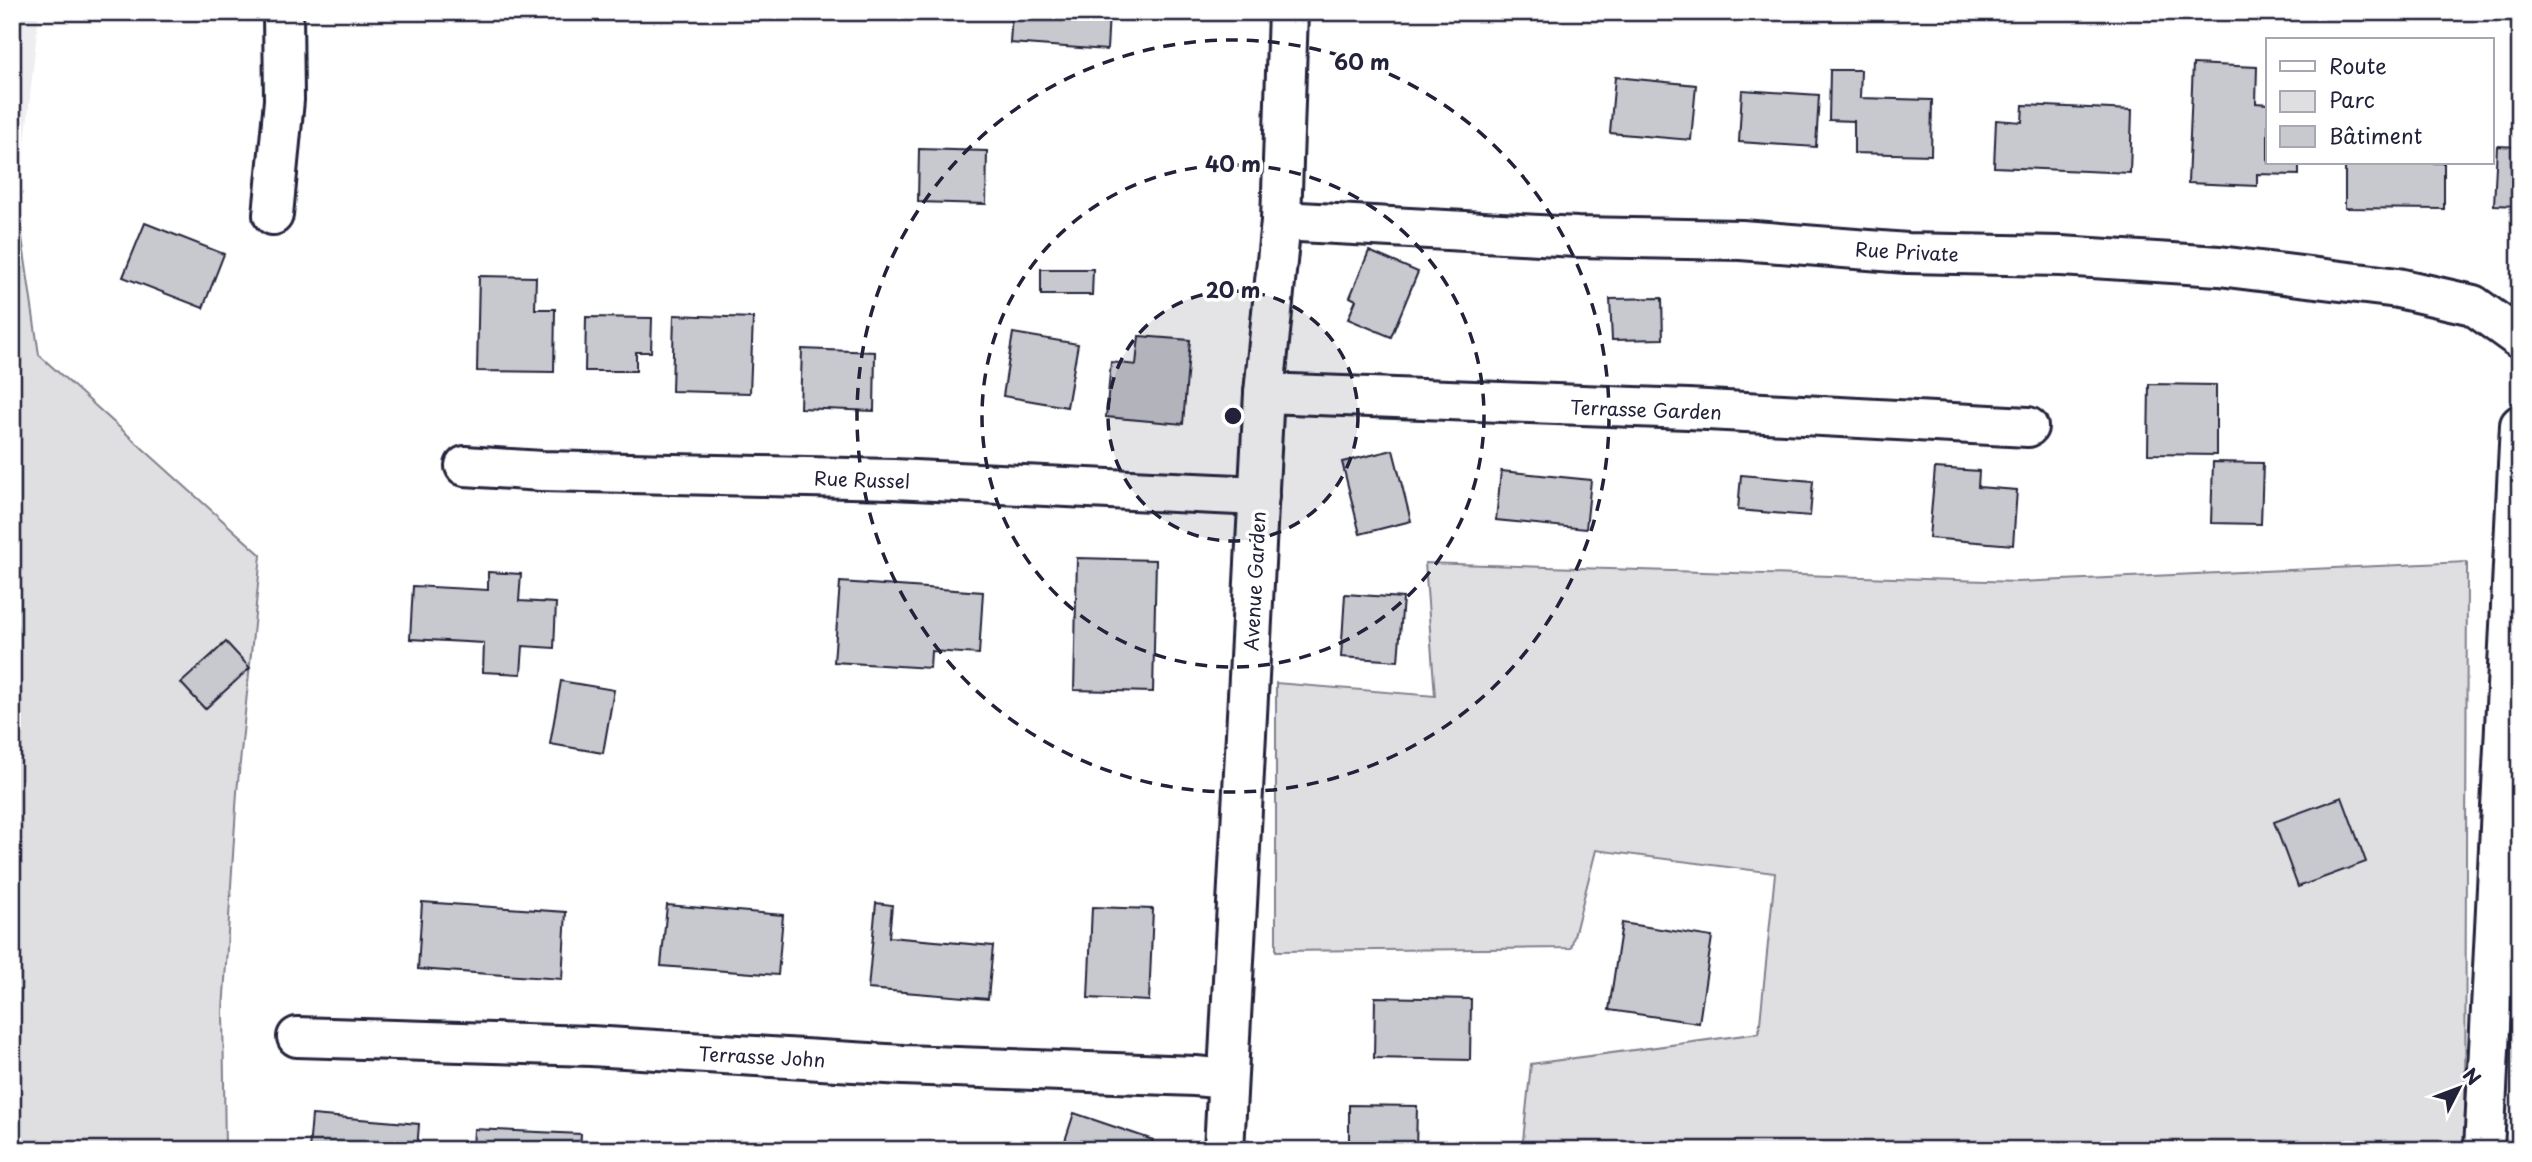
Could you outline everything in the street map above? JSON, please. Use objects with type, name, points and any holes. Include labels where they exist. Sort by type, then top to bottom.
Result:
[{"type":"street","points":[[273,215],[284,100],[283,12]]},
{"type":"street","name":"Avenue Garden","points":[[1224,1150],[1264,393],[1281,221],[1288,12]]},
{"type":"street","name":"Rue Private","points":[[1281,221],[1577,237],[1741,240],[1907,253],[2061,256],[2219,266],[2398,288],[2473,305],[2520,339]]},
{"type":"street","name":"Terrasse Garden","points":[[1264,393],[1688,409],[2028,427]]},
{"type":"street","points":[[2484,1150],[2520,425]]},
{"type":"street","name":"Rue Russel","points":[[464,466],[542,471],[894,479],[1259,496]]},
{"type":"street","name":"Terrasse John","points":[[297,1037],[591,1046],[902,1065],[1227,1079]]},
{"type":"shaded area","points":[[12,12],[39,12],[18,210],[12,207]]},
{"type":"green space","points":[[12,208],[18,210],[39,355],[261,555],[237,792],[223,1011],[225,1150],[12,1150]]},
{"type":"green space","points":[[2467,562],[2465,1150],[1522,1150],[1531,1064],[1759,1033],[1775,873],[1596,850],[1571,948],[1276,951],[1276,683],[1435,696],[1425,563],[2017,582]]},
{"type":"building","points":[[1012,12],[1109,12],[1107,50],[1010,43]]},
{"type":"building","points":[[2193,64],[2257,67],[2256,103],[2266,104],[2266,164],[2299,164],[2299,175],[2257,174],[2257,186],[2188,183]]},
{"type":"building","points":[[1830,70],[1861,70],[1860,98],[1932,100],[1931,155],[1854,153],[1854,121],[1829,120]]},
{"type":"building","points":[[1615,77],[1696,85],[1691,140],[1610,133]]},
{"type":"building","points":[[1742,90],[1819,95],[1816,147],[1739,142]]},
{"type":"building","points":[[2023,105],[2132,110],[2130,173],[1994,167],[1996,120],[2022,122]]},
{"type":"building","points":[[2497,146],[2520,147],[2520,206],[2494,205]]},
{"type":"building","points":[[919,149],[987,151],[986,204],[918,202]]},
{"type":"building","points":[[2345,164],[2444,164],[2444,209],[2345,208]]},
{"type":"building","points":[[145,223],[224,254],[203,308],[123,277]]},
{"type":"building","points":[[1369,251],[1418,272],[1391,337],[1348,319],[1356,300],[1350,297]]},
{"type":"building","points":[[1041,269],[1093,269],[1092,295],[1041,295]]},
{"type":"building","points":[[479,276],[536,277],[535,309],[555,309],[554,372],[477,371]]},
{"type":"building","points":[[1662,298],[1663,339],[1612,340],[1610,299]]},
{"type":"building","points":[[674,315],[753,318],[750,393],[672,391]]},
{"type":"building","points":[[586,317],[652,318],[651,352],[636,352],[636,371],[585,371]]},
{"type":"building","points":[[1013,333],[1078,344],[1067,407],[1003,396]]},
{"type":"building","points":[[1139,336],[1190,340],[1183,424],[1106,417],[1111,362],[1136,365]]},
{"type":"building","points":[[802,349],[875,352],[874,411],[800,408]]},
{"type":"building","points":[[2149,384],[2216,385],[2216,455],[2148,454]]},
{"type":"building","points":[[1393,450],[1411,521],[1360,534],[1342,462]]},
{"type":"building","points":[[2213,462],[2263,463],[2261,524],[2211,523]]},
{"type":"building","points":[[1935,468],[1979,471],[1978,487],[2017,490],[2013,545],[1929,538]]},
{"type":"building","points":[[1501,471],[1591,480],[1586,529],[1496,520]]},
{"type":"building","points":[[1741,475],[1813,481],[1810,516],[1738,510]]},
{"type":"building","points":[[1077,558],[1156,560],[1153,692],[1074,690]]},
{"type":"building","points":[[488,572],[521,574],[519,601],[556,603],[554,648],[523,646],[521,674],[483,672],[484,643],[410,639],[413,586],[488,590]]},
{"type":"building","points":[[840,582],[983,592],[979,654],[931,651],[930,668],[834,662]]},
{"type":"building","points":[[1345,594],[1403,598],[1398,661],[1341,657]]},
{"type":"building","points":[[226,642],[250,668],[205,709],[181,683]]},
{"type":"building","points":[[561,681],[614,690],[603,753],[550,744]]},
{"type":"building","points":[[2342,797],[2366,862],[2298,887],[2274,822]]},
{"type":"building","points":[[422,902],[566,912],[562,979],[418,969]]},
{"type":"building","points":[[876,903],[892,905],[889,937],[993,946],[988,999],[868,989]]},
{"type":"building","points":[[667,905],[783,915],[778,975],[661,966]]},
{"type":"building","points":[[1092,907],[1153,909],[1149,1001],[1088,998]]},
{"type":"building","points":[[1622,923],[1712,937],[1699,1023],[1609,1010]]},
{"type":"building","points":[[1375,997],[1471,999],[1470,1060],[1374,1058]]},
{"type":"building","points":[[1349,1105],[1417,1106],[1416,1150],[1349,1150]]},
{"type":"building","points":[[1074,1113],[1153,1140],[1150,1150],[1062,1150]]},
{"type":"building","points":[[312,1115],[419,1124],[417,1150],[309,1150]]},
{"type":"building","points":[[474,1129],[581,1134],[580,1150],[473,1150]]}]
